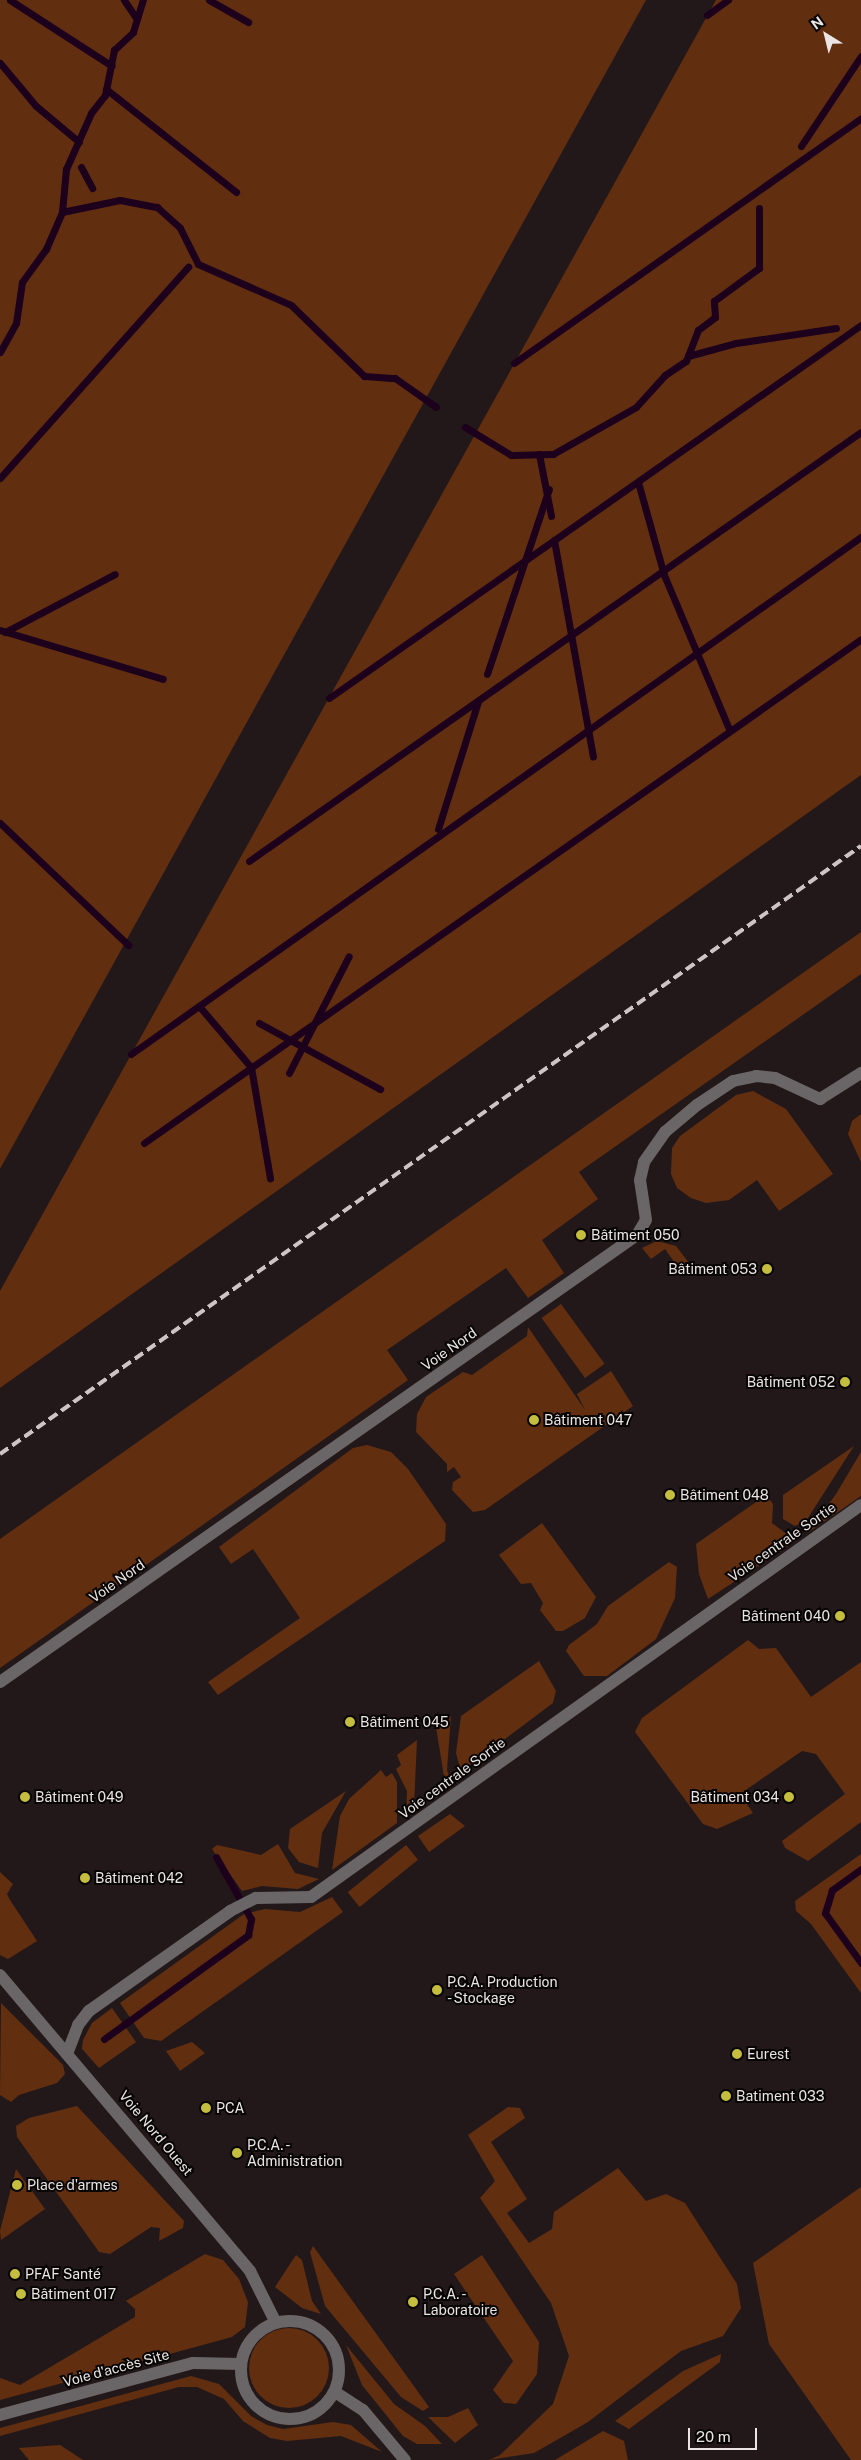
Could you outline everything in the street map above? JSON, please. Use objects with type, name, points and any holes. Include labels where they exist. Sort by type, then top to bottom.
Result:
[{"type":"street","name":"Voie Nord","points":[[0,1682],[638,1235],[646,1220],[640,1180],[644,1162],[665,1132],[709,1096],[733,1081],[756,1076],[775,1078],[820,1099],[861,1074]]},
{"type":"street","name":"Voie centrale Sortie","points":[[67,2054],[82,2017],[244,1902],[311,1897],[861,1505]]},
{"type":"street","name":"Voie Nord Ouest","points":[[0,1975],[250,2271],[275,2321]]},
{"type":"street","points":[[294,2320],[323,2332],[339,2360],[335,2392],[313,2414],[283,2419],[251,2400],[241,2364],[253,2337],[275,2321],[294,2320]]},
{"type":"street","name":"Voie d'accès Site","points":[[0,2415],[193,2362],[241,2364]]},
{"type":"street","points":[[335,2392],[363,2410],[405,2460]]},
{"type":"shaded area","points":[[0,0],[646,0],[0,1169]]},
{"type":"shaded area","points":[[716,0],[861,0],[861,775],[0,1388],[0,1291]]},
{"type":"shaded area","points":[[861,932],[861,974],[579,1172],[598,1199],[542,1240],[564,1273],[528,1298],[506,1268],[387,1350],[408,1380],[0,1668],[0,1539]]},
{"type":"shaded area","points":[[753,1091],[786,1109],[833,1174],[779,1211],[757,1180],[729,1200],[706,1203],[691,1198],[677,1188],[671,1174],[672,1148],[680,1136],[736,1095]]},
{"type":"shaded area","points":[[861,1114],[861,1162],[848,1134],[852,1121]]},
{"type":"shaded area","points":[[657,1241],[676,1246],[689,1263],[680,1270],[665,1249],[651,1259],[642,1248]]},
{"type":"shaded area","points":[[561,1304],[604,1364],[585,1378],[542,1318]]},
{"type":"shaded area","points":[[528,1327],[585,1410],[577,1394],[611,1371],[633,1406],[485,1510],[473,1512],[452,1490],[453,1482],[461,1477],[454,1467],[447,1472],[447,1464],[416,1432],[417,1414],[426,1397],[463,1372],[472,1375],[527,1336]]},
{"type":"shaded area","points":[[367,1445],[391,1452],[408,1469],[446,1524],[445,1541],[218,1695],[208,1682],[300,1618],[253,1549],[231,1564],[219,1547],[353,1448]]},
{"type":"shaded area","points":[[854,1446],[806,1521],[795,1526],[783,1519],[783,1495]]},
{"type":"shaded area","points":[[861,1452],[861,1496],[809,1532],[836,1494]]},
{"type":"shaded area","points":[[766,1495],[773,1504],[772,1523],[796,1541],[708,1599],[699,1574],[696,1544]]},
{"type":"shaded area","points":[[542,1523],[596,1597],[585,1618],[563,1631],[556,1631],[540,1610],[543,1603],[531,1583],[521,1584],[499,1555]]},
{"type":"shaded area","points":[[669,1562],[677,1567],[675,1598],[656,1639],[607,1676],[584,1676],[566,1651],[569,1645],[597,1624],[608,1606]]},
{"type":"shaded area","points":[[748,1640],[759,1649],[776,1648],[811,1697],[861,1662],[861,1822],[808,1861],[785,1848],[782,1841],[845,1794],[816,1754],[802,1751],[740,1794],[753,1813],[717,1829],[703,1824],[635,1732],[642,1718]]},
{"type":"shaded area","points":[[539,1661],[556,1691],[553,1703],[461,1772],[456,1753],[461,1716]]},
{"type":"shaded area","points":[[451,1716],[447,1770],[452,1785],[446,1789],[436,1727]]},
{"type":"shaded area","points":[[417,1740],[414,1807],[406,1818],[407,1791],[396,1769],[401,1765],[397,1755]]},
{"type":"shaded area","points":[[381,1770],[386,1777],[392,1773],[397,1782],[397,1823],[332,1870],[340,1816],[349,1799]]},
{"type":"shaded area","points":[[346,1791],[322,1833],[318,1868],[299,1862],[288,1848],[290,1829]]},
{"type":"shaded area","points":[[450,1814],[465,1826],[429,1852],[418,1836]]},
{"type":"shaded area","points":[[278,1844],[295,1873],[319,1879],[298,1889],[262,1886],[242,1891],[212,1849],[217,1845],[261,1855]]},
{"type":"shaded area","points":[[406,1845],[418,1860],[360,1907],[348,1892]]},
{"type":"shaded area","points":[[861,1854],[861,1993],[811,1924],[796,1911],[795,1901]]},
{"type":"shaded area","points":[[0,1872],[13,1884],[7,1894],[37,1941],[8,1959],[0,1955]]},
{"type":"shaded area","points":[[332,1897],[343,1912],[161,2041],[144,2038],[120,2003],[244,1914],[265,1909],[300,1912]]},
{"type":"shaded area","points":[[1,2003],[63,2065],[65,2074],[57,2083],[19,2095],[11,2102],[0,2095]]},
{"type":"shaded area","points":[[112,2008],[136,2042],[99,2068],[82,2049],[83,2040],[92,2023]]},
{"type":"shaded area","points":[[192,2042],[205,2053],[180,2071],[166,2051]]},
{"type":"shaded area","points":[[77,2106],[184,2221],[183,2228],[159,2241],[160,2228],[151,2227],[110,2254],[99,2252],[17,2137],[16,2126],[29,2118]]},
{"type":"shaded area","points":[[508,2107],[520,2108],[525,2118],[491,2142],[527,2199],[507,2213],[529,2243],[552,2229],[554,2212],[618,2168],[646,2201],[666,2194],[685,2203],[737,2284],[741,2308],[723,2336],[681,2351],[588,2422],[534,2453],[489,2460],[500,2455],[553,2404],[569,2356],[551,2303],[480,2198],[495,2181],[468,2135]]},
{"type":"shaded area","points":[[16,2169],[45,2209],[1,2240],[0,2231]]},
{"type":"shaded area","points":[[861,2187],[861,2460],[851,2460],[769,2344],[753,2263]]},
{"type":"shaded area","points":[[313,2246],[429,2407],[423,2411],[401,2397],[325,2306],[310,2252]]},
{"type":"shaded area","points":[[205,2254],[223,2260],[239,2279],[248,2302],[245,2327],[232,2337],[0,2400],[0,2378],[20,2385],[135,2317],[135,2309],[126,2301]]},
{"type":"shaded area","points":[[296,2255],[302,2260],[312,2301],[321,2314],[302,2308],[275,2287]]},
{"type":"shaded area","points":[[482,2255],[539,2342],[537,2374],[516,2404],[504,2403],[493,2390],[513,2361],[454,2274]]},
{"type":"shaded area","points":[[289,2328],[304,2331],[317,2340],[326,2353],[329,2368],[326,2383],[317,2396],[304,2405],[289,2408],[274,2405],[261,2396],[252,2383],[249,2368],[252,2353],[261,2340],[274,2331]]},
{"type":"shaded area","points":[[346,2345],[394,2404],[425,2426],[442,2444],[417,2444],[403,2436],[362,2385]]},
{"type":"shaded area","points":[[721,2354],[720,2362],[629,2429],[615,2421],[683,2371]]},
{"type":"shaded area","points":[[191,2376],[219,2384],[251,2416],[267,2425],[283,2429],[333,2422],[351,2425],[382,2452],[341,2436],[287,2441],[270,2438],[243,2421],[224,2399],[197,2387],[179,2387],[0,2436],[0,2428]]},
{"type":"shaded area","points":[[468,2408],[478,2425],[455,2443],[428,2417],[448,2417]]},
{"type":"shaded area","points":[[603,2431],[624,2441],[628,2460],[555,2460]]},
{"type":"shaded area","points":[[60,2445],[83,2460],[29,2460],[19,2448]]},
{"type":"waterway","points":[[10,0],[112,66]]},
{"type":"waterway","points":[[124,0],[137,19]]},
{"type":"waterway","points":[[0,352],[16,323],[22,282],[46,249],[62,212],[66,169],[91,113],[105,95],[114,50],[133,32],[143,0]]},
{"type":"waterway","points":[[209,0],[248,22]]},
{"type":"waterway","points":[[707,15],[728,0]]},
{"type":"waterway","points":[[801,146],[861,56]]},
{"type":"waterway","points":[[0,63],[36,106],[79,142]]},
{"type":"waterway","points":[[106,89],[236,192]]},
{"type":"waterway","points":[[514,363],[861,118]]},
{"type":"waterway","points":[[81,167],[92,188]]},
{"type":"waterway","points":[[62,212],[120,200],[157,207],[180,228],[198,264],[291,305],[364,376],[395,378],[436,407]]},
{"type":"waterway","points":[[465,427],[511,455],[553,454],[636,407],[665,375],[686,361],[698,330],[715,317],[714,301],[759,268],[759,208]]},
{"type":"waterway","points":[[0,478],[188,267]]},
{"type":"waterway","points":[[329,698],[861,325]]},
{"type":"waterway","points":[[688,356],[736,343],[836,328]]},
{"type":"waterway","points":[[249,861],[861,432]]},
{"type":"waterway","points":[[539,454],[551,516]]},
{"type":"waterway","points":[[638,482],[664,575],[730,731]]},
{"type":"waterway","points":[[487,674],[549,489]]},
{"type":"waterway","points":[[131,1054],[861,537]]},
{"type":"waterway","points":[[554,540],[593,757]]},
{"type":"waterway","points":[[5,632],[115,574]]},
{"type":"waterway","points":[[0,630],[163,679]]},
{"type":"waterway","points":[[144,1143],[861,639]]},
{"type":"waterway","points":[[438,829],[478,701]]},
{"type":"waterway","points":[[0,823],[128,945]]},
{"type":"waterway","points":[[289,1073],[349,956]]},
{"type":"waterway","points":[[199,1006],[251,1067],[270,1178]]},
{"type":"waterway","points":[[259,1023],[380,1089]]},
{"type":"waterway","points":[[104,2039],[248,1935],[251,1919],[216,1857]]},
{"type":"waterway","points":[[861,1869],[832,1890],[825,1913],[861,1963]]},
{"type":"railway","points":[[0,1454],[861,846]]},
{"type":"place","name":"Bâtiment 050","points":[[581,1235]]},
{"type":"place","name":"Bâtiment 053","points":[[767,1269]]},
{"type":"place","name":"Bâtiment 052","points":[[845,1382]]},
{"type":"place","name":"Bâtiment 047","points":[[534,1420]]},
{"type":"place","name":"Bâtiment 048","points":[[670,1495]]},
{"type":"place","name":"Bâtiment 040","points":[[840,1616]]},
{"type":"place","name":"Bâtiment 045","points":[[350,1722]]},
{"type":"place","name":"Bâtiment 049","points":[[25,1797]]},
{"type":"place","name":"Bâtiment 034","points":[[789,1797]]},
{"type":"place","name":"Bâtiment 042","points":[[85,1878]]},
{"type":"place","name":"P.C.A. Production - Stockage","points":[[437,1990]]},
{"type":"place","name":"Eurest","points":[[737,2054]]},
{"type":"place","name":"Batiment 033","points":[[726,2096]]},
{"type":"place","name":"PCA","points":[[206,2108]]},
{"type":"place","name":"P.C.A. - Administration","points":[[237,2153]]},
{"type":"place","name":"Place d'armes","points":[[17,2185]]},
{"type":"place","name":"PFAF Santé","points":[[15,2274]]},
{"type":"place","name":"Bâtiment 017","points":[[21,2294]]},
{"type":"place","name":"P.C.A. - Laboratoire","points":[[413,2302]]}]
